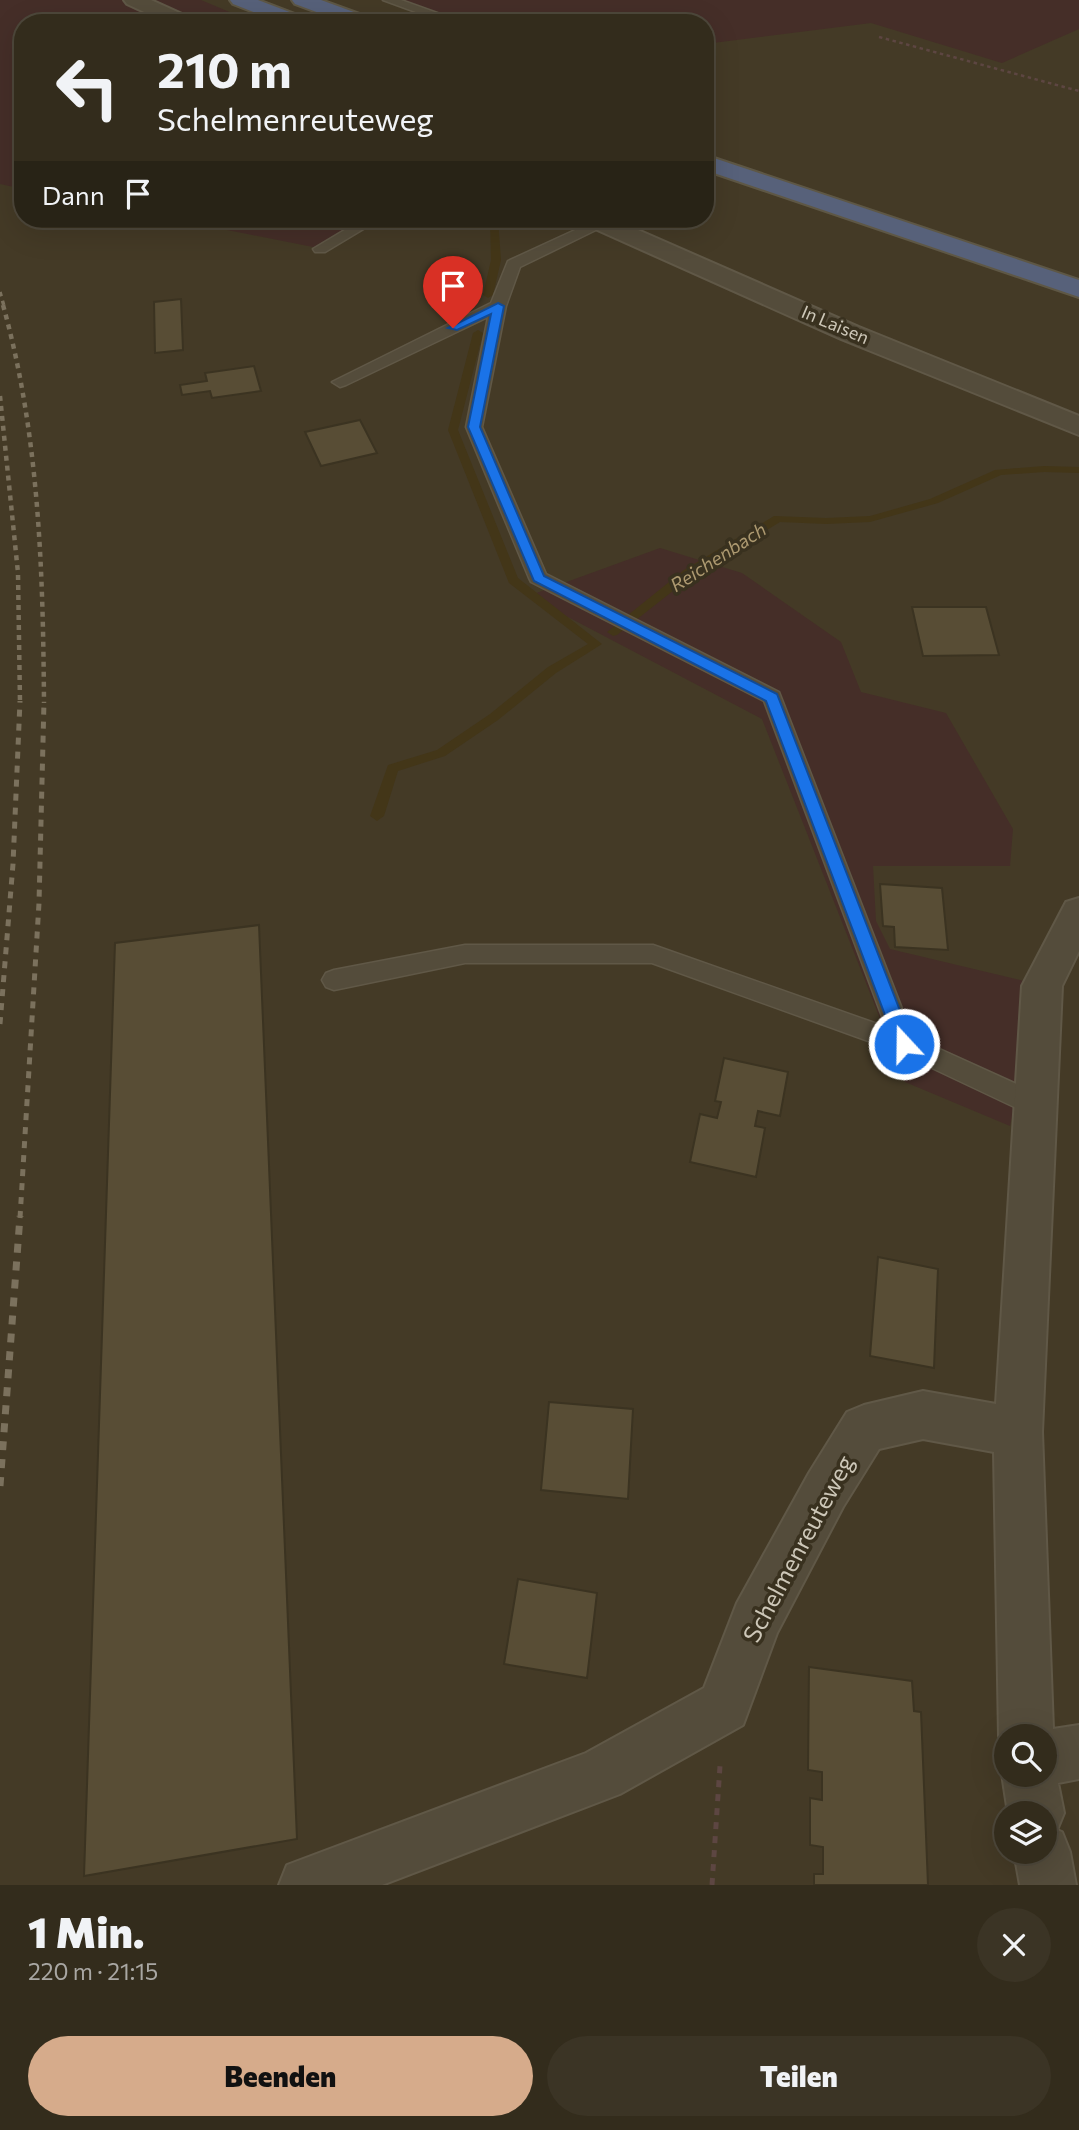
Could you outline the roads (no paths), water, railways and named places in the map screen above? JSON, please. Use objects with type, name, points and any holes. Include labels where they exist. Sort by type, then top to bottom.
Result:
[{"type":"highway","points":[[240,0],[277,14]]},
{"type":"highway","points":[[302,0],[341,14]]},
{"type":"highway","points":[[714,165],[1079,289]]},
{"type":"street","points":[[134,0],[166,14]]},
{"type":"street","name":"In Laisen","points":[[612,228],[850,332],[1079,426]]},
{"type":"street","points":[[1026,1724],[1018,1432],[1034,1104],[1042,986],[1079,913]]},
{"type":"street","name":"Schelmenreuteweg","points":[[307,1885],[601,1775],[724,1706],[755,1621],[826,1490],[864,1429],[923,1415],[1018,1432]]},
{"type":"street","points":[[1057,1756],[1079,1752]]},
{"type":"street","points":[[1044,1864],[1048,1885]]},
{"type":"lane","points":[[389,0],[432,14]]},
{"type":"lane","points":[[320,249],[357,228]]},
{"type":"lane","points":[[582,228],[513,264],[498,306],[474,427],[538,578],[772,698],[904,1044]]},
{"type":"lane","points":[[340,382],[498,306]]},
{"type":"lane","points":[[334,980],[465,954],[653,954],[904,1044],[1034,1104]]},
{"type":"waterway","points":[[488,295],[496,260],[494,228]]},
{"type":"waterway","points":[[377,816],[393,768],[441,753],[494,717],[552,670],[596,644],[513,580],[453,430],[478,333]]},
{"type":"waterway","name":"Reichenbach","points":[[613,632],[688,573],[778,518],[826,521],[870,519],[934,501],[999,472],[1079,470]]},
{"type":"railway","points":[[0,292],[4,306]]},
{"type":"railway","points":[[3,305],[15,354],[32,452],[40,552],[44,702]]},
{"type":"railway","points":[[0,396],[18,573],[20,702]]},
{"type":"railway","points":[[0,1024],[13,864],[20,702]]},
{"type":"railway","points":[[20,1218],[39,903],[44,702]]},
{"type":"railway","points":[[0,1486],[20,1216]]}]
